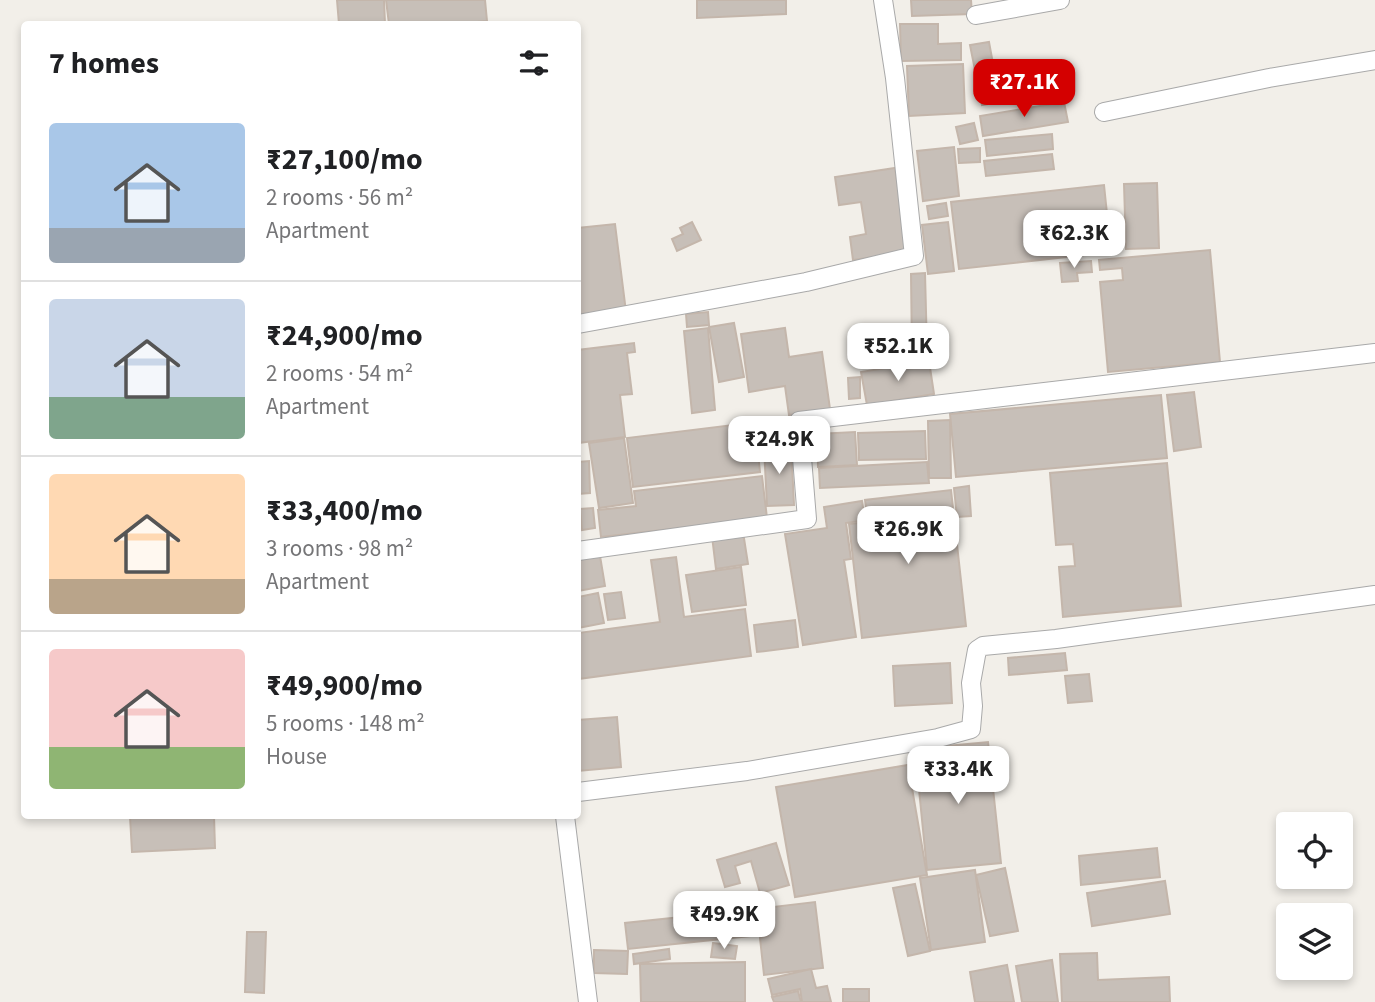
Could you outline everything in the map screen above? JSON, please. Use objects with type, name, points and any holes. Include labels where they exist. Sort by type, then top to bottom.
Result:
[{"type":"street","points":[[581,323],[806,282],[914,257],[895,79],[883,0]]},
{"type":"street","points":[[976,15],[1060,0]]},
{"type":"street","points":[[1104,112],[1269,78],[1375,60]]},
{"type":"street","points":[[581,551],[807,519],[799,421],[1375,353]]},
{"type":"street","points":[[581,792],[747,771],[938,738],[971,729],[971,683],[977,650],[983,646],[1056,639],[1375,596]]},
{"type":"street","points":[[565,819],[588,1002]]},
{"type":"building","points":[[337,0],[384,0],[385,21],[339,21]]},
{"type":"building","points":[[386,0],[485,0],[487,21],[389,21]]},
{"type":"building","points":[[697,0],[786,0],[786,14],[697,18]]},
{"type":"building","points":[[911,0],[971,0],[972,14],[912,16]]},
{"type":"building","points":[[900,24],[938,24],[938,44],[961,43],[961,60],[901,61]]},
{"type":"building","points":[[989,42],[1000,102],[982,105],[970,45]]},
{"type":"building","points":[[963,64],[965,113],[909,116],[907,66]]},
{"type":"building","points":[[1064,102],[1068,122],[983,136],[980,116]]},
{"type":"building","points":[[974,123],[978,140],[960,144],[956,127]]},
{"type":"building","points":[[1052,134],[1053,149],[987,156],[985,140]]},
{"type":"building","points":[[954,147],[959,196],[923,201],[917,151]]},
{"type":"building","points":[[980,148],[980,162],[959,163],[958,149]]},
{"type":"building","points":[[1052,154],[1054,169],[986,176],[984,161]]},
{"type":"building","points":[[895,168],[908,252],[853,260],[850,237],[866,234],[861,202],[839,205],[835,177]]},
{"type":"building","points":[[1157,183],[1159,248],[1126,249],[1124,184]]},
{"type":"building","points":[[1104,185],[1111,252],[959,269],[951,202]]},
{"type":"building","points":[[946,203],[948,216],[929,219],[927,206]]},
{"type":"building","points":[[692,222],[701,240],[677,251],[672,239],[683,234],[680,228]]},
{"type":"building","points":[[948,222],[954,271],[928,274],[922,225]]},
{"type":"building","points":[[615,224],[626,312],[581,318],[581,228]]},
{"type":"building","points":[[1210,250],[1220,362],[1108,372],[1100,282],[1123,280],[1122,268],[1100,270],[1099,260]]},
{"type":"building","points":[[1091,261],[1092,272],[1077,273],[1078,281],[1062,282],[1060,263]]},
{"type":"building","points":[[925,273],[927,350],[912,351],[911,274]]},
{"type":"building","points":[[708,312],[709,325],[687,327],[686,314]]},
{"type":"building","points":[[734,323],[744,377],[719,382],[709,327]]},
{"type":"building","points":[[708,328],[715,410],[692,413],[684,331]]},
{"type":"building","points":[[785,328],[789,357],[822,352],[830,409],[789,415],[785,386],[749,392],[741,334]]},
{"type":"building","points":[[634,343],[635,352],[627,353],[632,394],[620,395],[625,437],[581,443],[581,350]]},
{"type":"building","points":[[929,361],[934,394],[867,405],[861,372]]},
{"type":"building","points":[[860,377],[860,398],[849,399],[848,378]]},
{"type":"building","points":[[1194,392],[1201,447],[1174,451],[1167,395]]},
{"type":"building","points":[[1161,395],[1167,458],[956,477],[950,414]]},
{"type":"building","points":[[775,420],[777,441],[757,443],[760,472],[633,487],[627,438]]},
{"type":"building","points":[[950,420],[951,478],[929,478],[928,421]]},
{"type":"building","points":[[925,431],[926,459],[859,460],[858,433]]},
{"type":"building","points":[[855,432],[857,465],[818,467],[817,434]]},
{"type":"building","points":[[624,438],[633,503],[599,508],[589,443]]},
{"type":"building","points":[[791,445],[794,505],[767,506],[764,447]]},
{"type":"building","points":[[589,461],[590,493],[581,494],[581,462]]},
{"type":"building","points":[[927,462],[929,483],[820,488],[819,468]]},
{"type":"building","points":[[1167,463],[1181,606],[1063,617],[1059,567],[1075,566],[1073,544],[1056,545],[1050,473]]},
{"type":"building","points":[[762,476],[767,518],[601,537],[598,510],[636,506],[634,491]]},
{"type":"building","points":[[969,486],[971,516],[957,517],[954,488]]},
{"type":"building","points":[[951,490],[966,626],[862,638],[849,524],[868,522],[865,500]]},
{"type":"building","points":[[862,501],[865,520],[846,523],[851,559],[844,560],[856,637],[803,645],[785,534],[827,528],[824,507]]},
{"type":"building","points":[[593,508],[595,528],[582,530],[581,509]]},
{"type":"building","points":[[743,532],[748,564],[716,569],[712,536]]},
{"type":"building","points":[[600,556],[605,586],[581,590],[581,559]]},
{"type":"building","points":[[676,557],[684,617],[745,609],[751,656],[581,679],[581,633],[660,622],[651,560]]},
{"type":"building","points":[[741,567],[746,605],[692,612],[686,575]]},
{"type":"building","points":[[621,592],[625,618],[608,620],[604,594]]},
{"type":"building","points":[[598,593],[604,623],[581,627],[581,596]]},
{"type":"building","points":[[795,620],[798,647],[757,652],[754,625]]},
{"type":"building","points":[[1065,653],[1067,670],[1009,675],[1008,658]]},
{"type":"building","points":[[950,663],[952,703],[895,706],[893,666]]},
{"type":"building","points":[[1089,674],[1092,701],[1068,703],[1065,676]]},
{"type":"building","points":[[617,717],[621,767],[581,771],[581,720]]},
{"type":"building","points":[[988,742],[1001,863],[927,870],[915,749]]},
{"type":"building","points":[[908,765],[927,875],[795,897],[776,787]]},
{"type":"building","points":[[130,819],[214,819],[215,848],[132,852]]},
{"type":"building","points":[[776,843],[789,885],[760,893],[751,861],[735,866],[740,883],[725,887],[717,860]]},
{"type":"building","points":[[1157,848],[1160,877],[1081,885],[1079,856]]},
{"type":"building","points":[[1005,868],[1018,931],[990,936],[976,875]]},
{"type":"building","points":[[975,870],[985,942],[931,950],[920,878]]},
{"type":"building","points":[[1165,881],[1170,914],[1092,926],[1087,893]]},
{"type":"building","points":[[915,884],[930,951],[908,956],[893,888]]},
{"type":"building","points":[[815,902],[823,968],[764,975],[760,938],[768,936],[764,908]]},
{"type":"building","points":[[747,910],[750,936],[628,949],[625,923]]},
{"type":"building","points":[[247,932],[266,932],[264,993],[245,992]]},
{"type":"building","points":[[713,943],[737,946],[735,959],[711,957]]},
{"type":"building","points":[[669,949],[670,959],[634,964],[633,954]]},
{"type":"building","points":[[594,950],[628,951],[627,974],[594,973]]},
{"type":"building","points":[[1097,953],[1098,980],[1169,977],[1170,1002],[1062,1002],[1060,954]]},
{"type":"building","points":[[1052,960],[1058,1002],[1022,1002],[1016,966]]},
{"type":"building","points":[[745,962],[745,1002],[641,1002],[640,964]]},
{"type":"building","points":[[1007,965],[1014,1002],[975,1002],[970,972]]},
{"type":"building","points":[[811,969],[816,988],[827,986],[831,1002],[802,1002],[800,989],[772,995],[768,979]]},
{"type":"building","points":[[843,989],[869,989],[869,1002],[843,1002]]},
{"type":"building","points":[[798,991],[801,1002],[774,1002],[772,997]]}]
